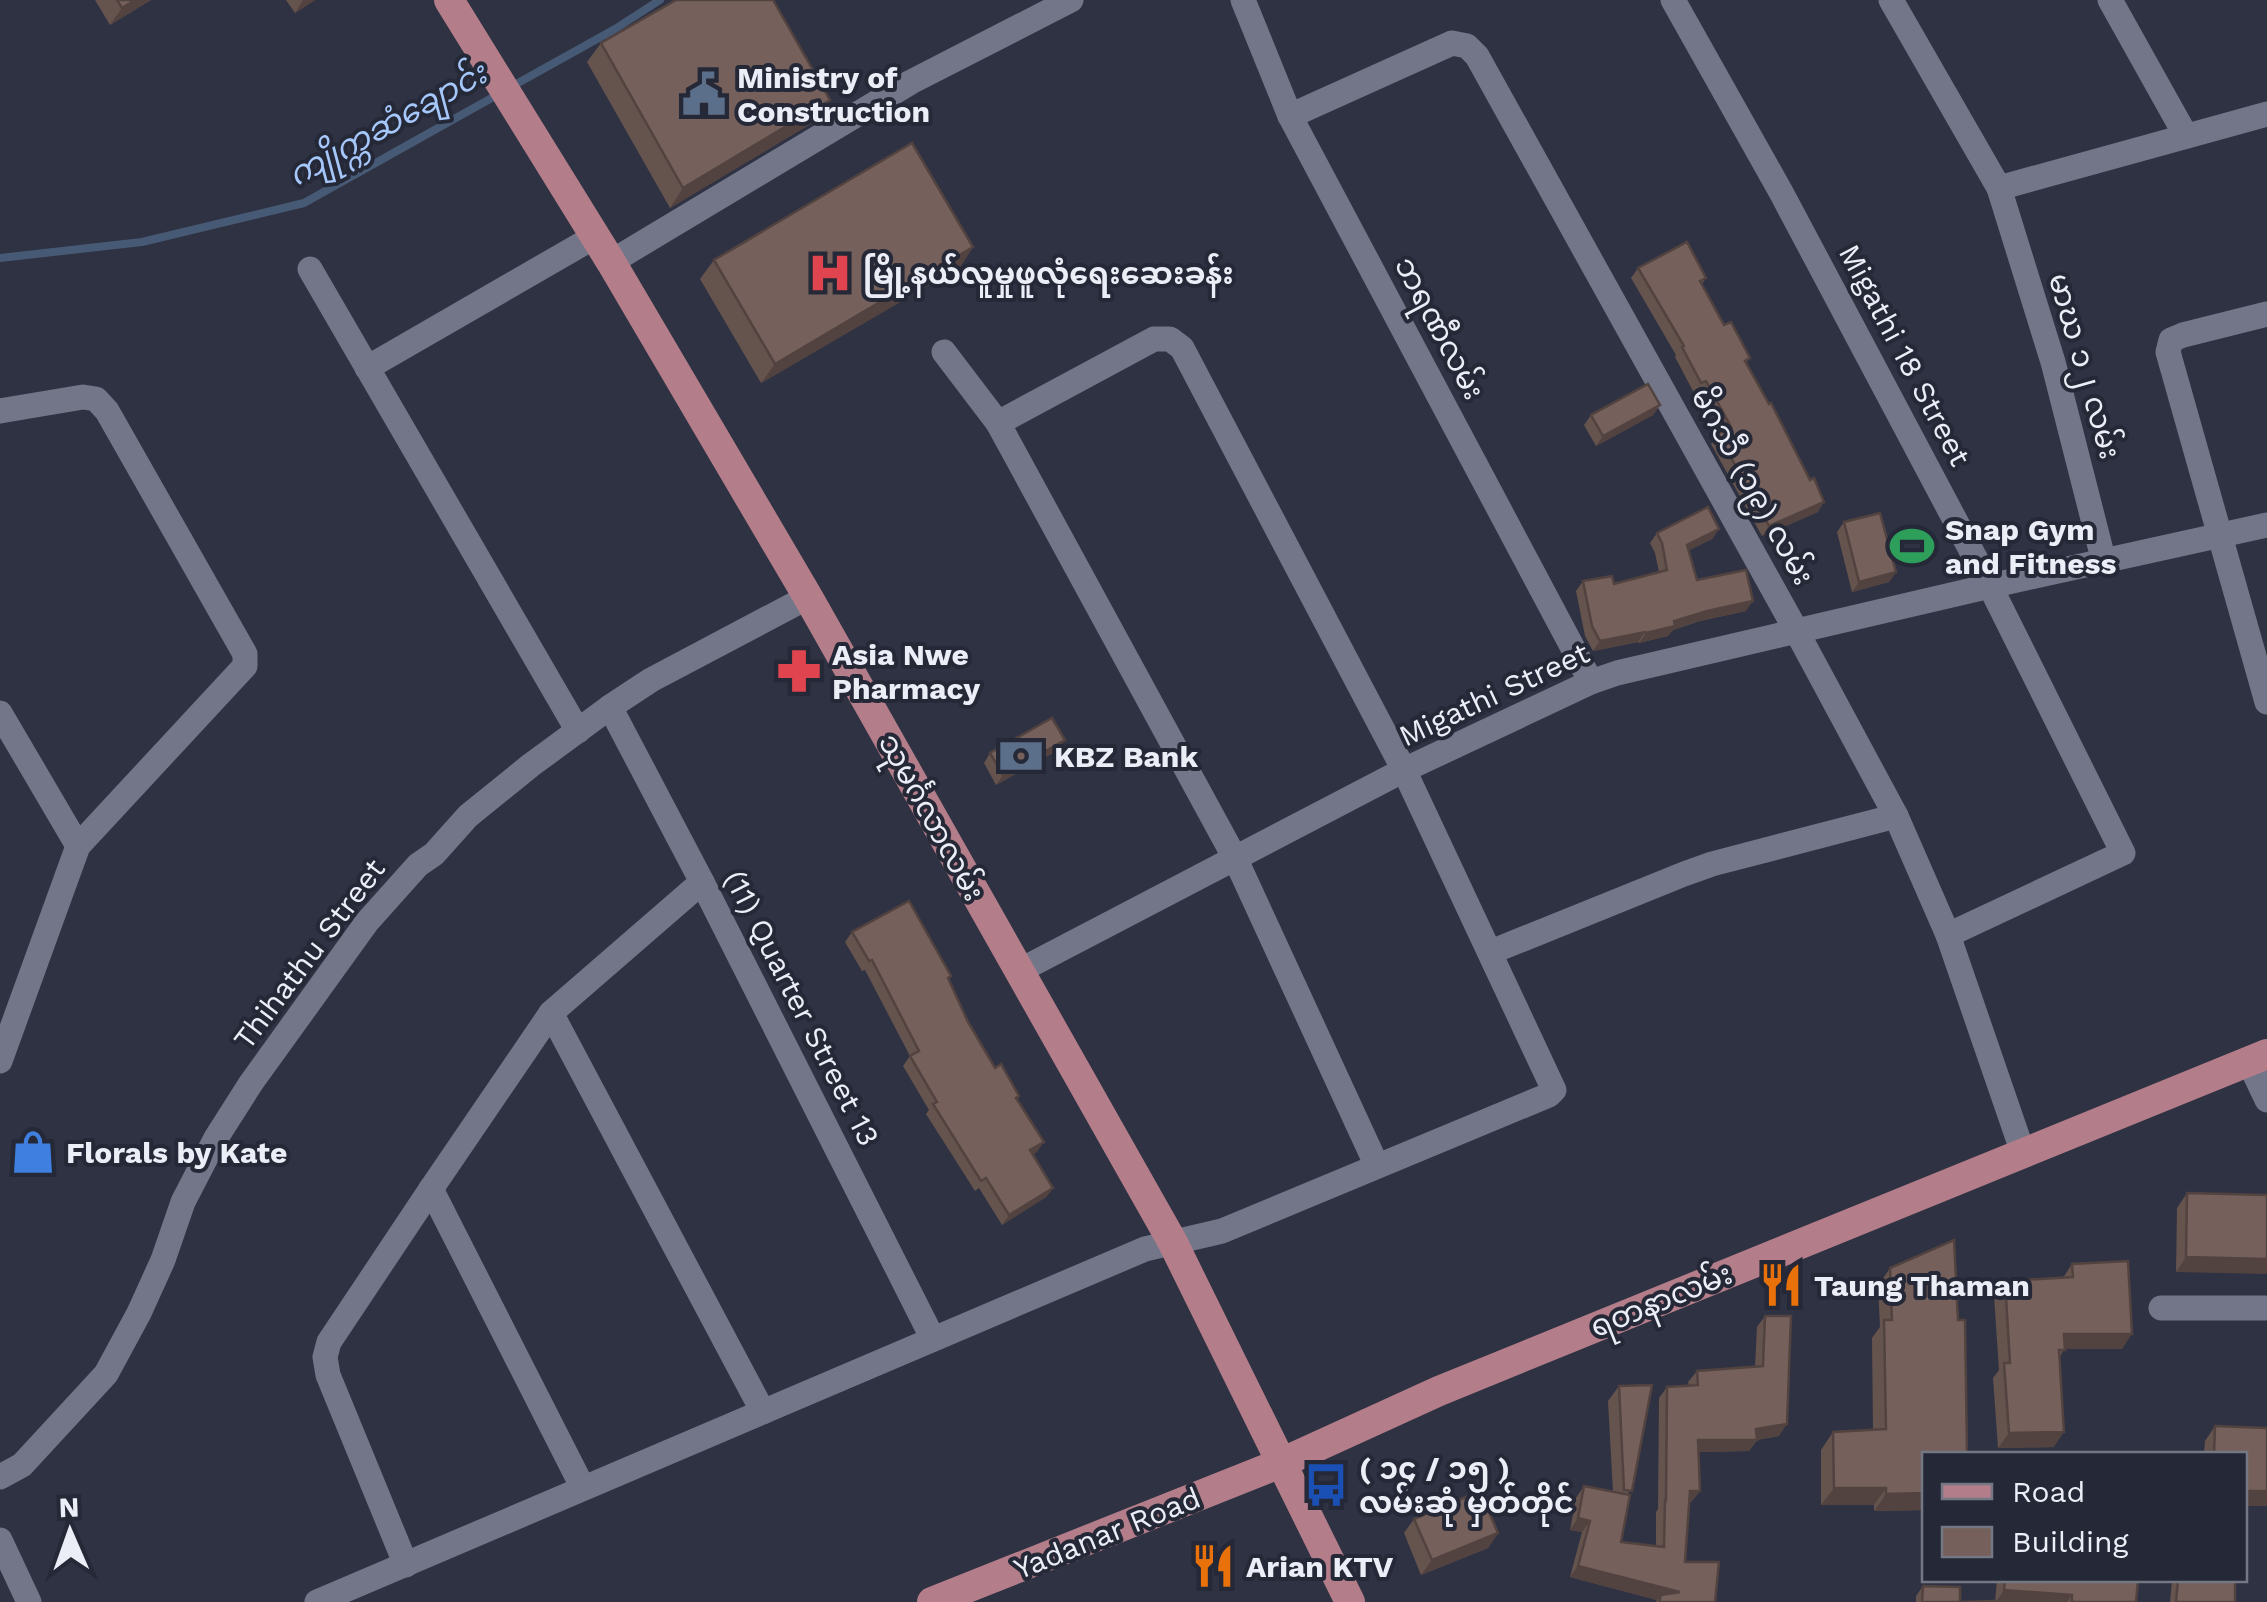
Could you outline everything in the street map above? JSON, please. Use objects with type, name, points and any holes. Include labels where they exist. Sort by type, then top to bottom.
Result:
[{"type":"main road","name":"သုမင်္ဂလာလမ်း","points":[[449,0],[808,596],[1172,1241],[1350,1602]]},
{"type":"main road","name":"ရတနာလမ်း","points":[[1281,1463],[1439,1391],[2258,1058]]},
{"type":"main road","name":"Yadanar Road","points":[[932,1602],[1281,1463]]},
{"type":"street","points":[[367,368],[602,249],[1072,0]]},
{"type":"street","name":"ဘရဏီလမ်း","points":[[1243,0],[1290,116],[1590,682]]},
{"type":"street","name":"Migathi 18 Street","points":[[1673,0],[1791,211],[1990,586],[2123,853],[1948,935]]},
{"type":"street","name":"မာဃ ၁၂ လမ်း","points":[[1891,0],[1998,188],[2053,362],[2104,562]]},
{"type":"street","points":[[2110,0],[2186,136]]},
{"type":"street","name":"မိဂသီ (၁၉) လမ်း","points":[[1290,116],[1452,43],[1467,46],[1477,56],[1896,816],[1948,935],[2023,1153]]},
{"type":"street","points":[[1998,188],[2267,114]]},
{"type":"street","points":[[310,269],[578,731]]},
{"type":"street","points":[[2267,314],[2183,335],[2172,340],[2168,352],[2267,702]]},
{"type":"street","points":[[317,1602],[1145,1249],[1222,1231],[1550,1095],[1554,1090],[1404,770],[1182,348],[1170,339],[1154,339],[998,422]]},
{"type":"street","points":[[944,352],[998,422],[1236,860],[1378,1166]]},
{"type":"street","points":[[0,411],[96,398],[244,654],[244,666],[237,676],[78,846],[5,1024],[0,1061]]},
{"type":"street","name":"Migathi Street","points":[[1019,971],[1404,770],[1590,682],[1990,586],[2267,525]]},
{"type":"street","name":"Thihathu Street","points":[[0,1477],[22,1466],[106,1374],[139,1313],[182,1202],[216,1138],[251,1083],[368,922],[418,866],[468,816],[531,764],[610,708],[651,680],[808,596]]},
{"type":"street","name":"(11) Quarter Street 13","points":[[610,708],[934,1339]]},
{"type":"street","points":[[0,713],[78,846]]},
{"type":"street","points":[[1491,952],[1712,864],[1896,816]]},
{"type":"street","points":[[406,1565],[328,1376],[325,1358],[330,1342],[551,1013],[702,882]]},
{"type":"street","points":[[551,1013],[763,1412]]},
{"type":"street","points":[[2258,1058],[2267,1100]]},
{"type":"street","points":[[431,1188],[583,1488]]},
{"type":"street","points":[[2162,1308],[2267,1308]]},
{"type":"street","points":[[0,1540],[30,1602]]},
{"type":"building","points":[[117,0],[135,0],[122,8]]},
{"type":"building","name":"Ministry of Construction","points":[[676,0],[773,0],[830,100],[683,188],[601,43]]},
{"type":"building","name":"မြို့နယ်လူမှုဖူလုံရေးဆေးခန်း","points":[[912,143],[973,247],[775,364],[714,260]]},
{"type":"building","points":[[1687,242],[1706,278],[1700,281],[1724,325],[1731,322],[1750,358],[1745,361],[1810,480],[1814,478],[1824,502],[1769,526],[1718,434],[1731,427],[1706,381],[1701,383],[1638,268]]},
{"type":"building","points":[[1648,384],[1660,405],[1603,436],[1591,415]]},
{"type":"building","points":[[1708,507],[1719,529],[1687,545],[1697,580],[1746,570],[1753,601],[1674,621],[1675,626],[1600,641],[1592,626],[1583,581],[1612,576],[1614,584],[1667,570],[1657,533]]},
{"type":"building","points":[[1880,513],[1896,572],[1859,582],[1844,522]]},
{"type":"building","name":"KBZ Bank","points":[[1052,718],[1065,740],[1003,775],[990,753]]},
{"type":"building","points":[[909,901],[951,976],[948,978],[968,1022],[995,1068],[1001,1064],[1019,1096],[1016,1098],[1044,1142],[1030,1150],[1053,1188],[1009,1215],[986,1178],[981,1181],[933,1104],[937,1102],[910,1056],[919,1051],[872,960],[869,961],[852,932]]},
{"type":"building","points":[[2187,1193],[2267,1195],[2267,1259],[2186,1257]]},
{"type":"building","points":[[1954,1240],[1958,1320],[1965,1320],[1967,1452],[1922,1452],[1922,1493],[1886,1494],[1886,1488],[1834,1488],[1833,1432],[1886,1429],[1884,1320],[1892,1320],[1890,1268]]},
{"type":"building","points":[[2128,1261],[2132,1334],[2064,1334],[2065,1350],[2059,1350],[2064,1432],[2009,1433],[2004,1363],[2010,1363],[2005,1281],[2073,1277],[2072,1264]]},
{"type":"building","points":[[1765,1316],[1791,1316],[1787,1424],[1756,1429],[1757,1440],[1698,1440],[1700,1491],[1690,1491],[1685,1562],[1719,1562],[1715,1602],[1659,1602],[1661,1595],[1680,1592],[1578,1566],[1590,1521],[1578,1518],[1584,1486],[1630,1495],[1621,1542],[1664,1547],[1667,1387],[1698,1385],[1697,1371],[1763,1366]]},
{"type":"building","points":[[1652,1385],[1632,1491],[1624,1490],[1619,1386]]},
{"type":"building","points":[[2215,1426],[2267,1428],[2267,1491],[2247,1491],[2247,1452],[2214,1452]]},
{"type":"building","points":[[1480,1491],[1498,1533],[1432,1560],[1414,1519]]},
{"type":"building","points":[[2005,1582],[2138,1582],[2136,1602],[2072,1602],[2072,1595],[2004,1590]]},
{"type":"building","points":[[2178,1582],[2235,1582],[2235,1602],[2176,1602]]},
{"type":"building","points":[[1923,1586],[1960,1587],[1960,1602],[1922,1602]]},
{"type":"waterway","name":"ကျိုက္ကဆံချောင်း","points":[[509,88],[660,0]]},
{"type":"waterway","name":"ကျိုက္ကဆံချောင်း","points":[[0,258],[142,242],[304,203],[497,95]]},
{"type":"place","name":"Ministry of Construction","points":[[704,94]]},
{"type":"place","name":"မြို့နယ်လူမှုဖူလုံရေးဆေးခန်း","points":[[830,273]]},
{"type":"place","name":"Snap Gym and Fitness","points":[[1912,546]]},
{"type":"place","name":"Asia Nwe Pharmacy","points":[[799,671]]},
{"type":"place","name":"KBZ Bank","points":[[1021,756]]},
{"type":"place","name":"Florals by Kate","points":[[33,1152]]},
{"type":"place","name":"Taung Thaman","points":[[1781,1285]]},
{"type":"place","name":"( ၁၄ / ၁၅ ) လမ်းဆုံ မှတ်တိုင်","points":[[1326,1485]]},
{"type":"place","name":"Arian KTV","points":[[1213,1566]]}]
